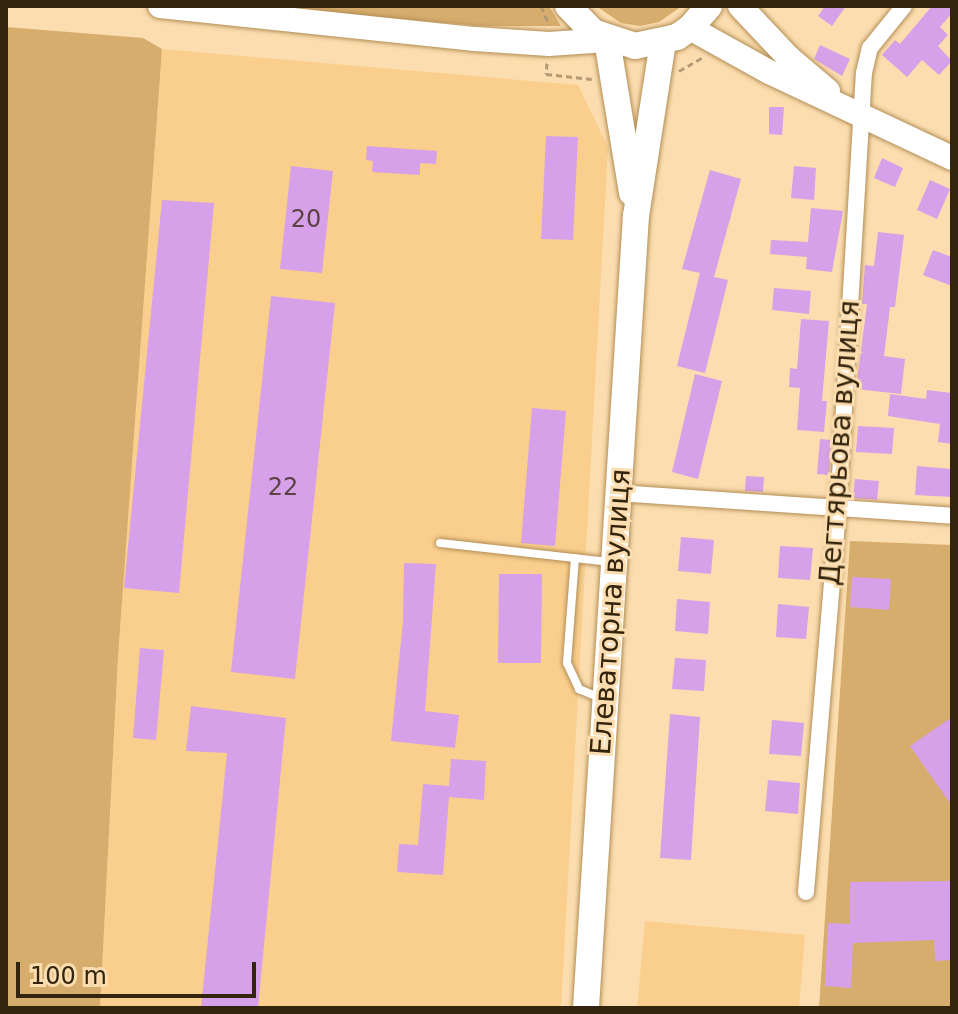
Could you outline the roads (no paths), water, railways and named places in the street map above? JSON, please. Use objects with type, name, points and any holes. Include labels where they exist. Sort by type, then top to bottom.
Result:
[{"type":"main road","points":[[568,6],[583,24],[607,40],[635,46],[663,42],[690,28],[709,6]]},
{"type":"main road","name":"Елеваторна вулиця","points":[[607,40],[636,216]]},
{"type":"main road","name":"Елеваторна вулиця","points":[[586,1008],[636,216],[663,42]]},
{"type":"street","points":[[160,6],[475,39],[549,44],[607,40]]},
{"type":"street","points":[[740,6],[789,58],[861,118]]},
{"type":"street","name":"Дегтярьова вулиця","points":[[806,892],[838,509],[861,118],[870,48],[904,6]]},
{"type":"street","points":[[690,28],[861,118],[952,158]]},
{"type":"street","points":[[618,493],[952,516]]},
{"type":"lane","points":[[440,543],[614,562]]},
{"type":"lane","points":[[575,558],[567,663],[579,689],[605,700]]}]
